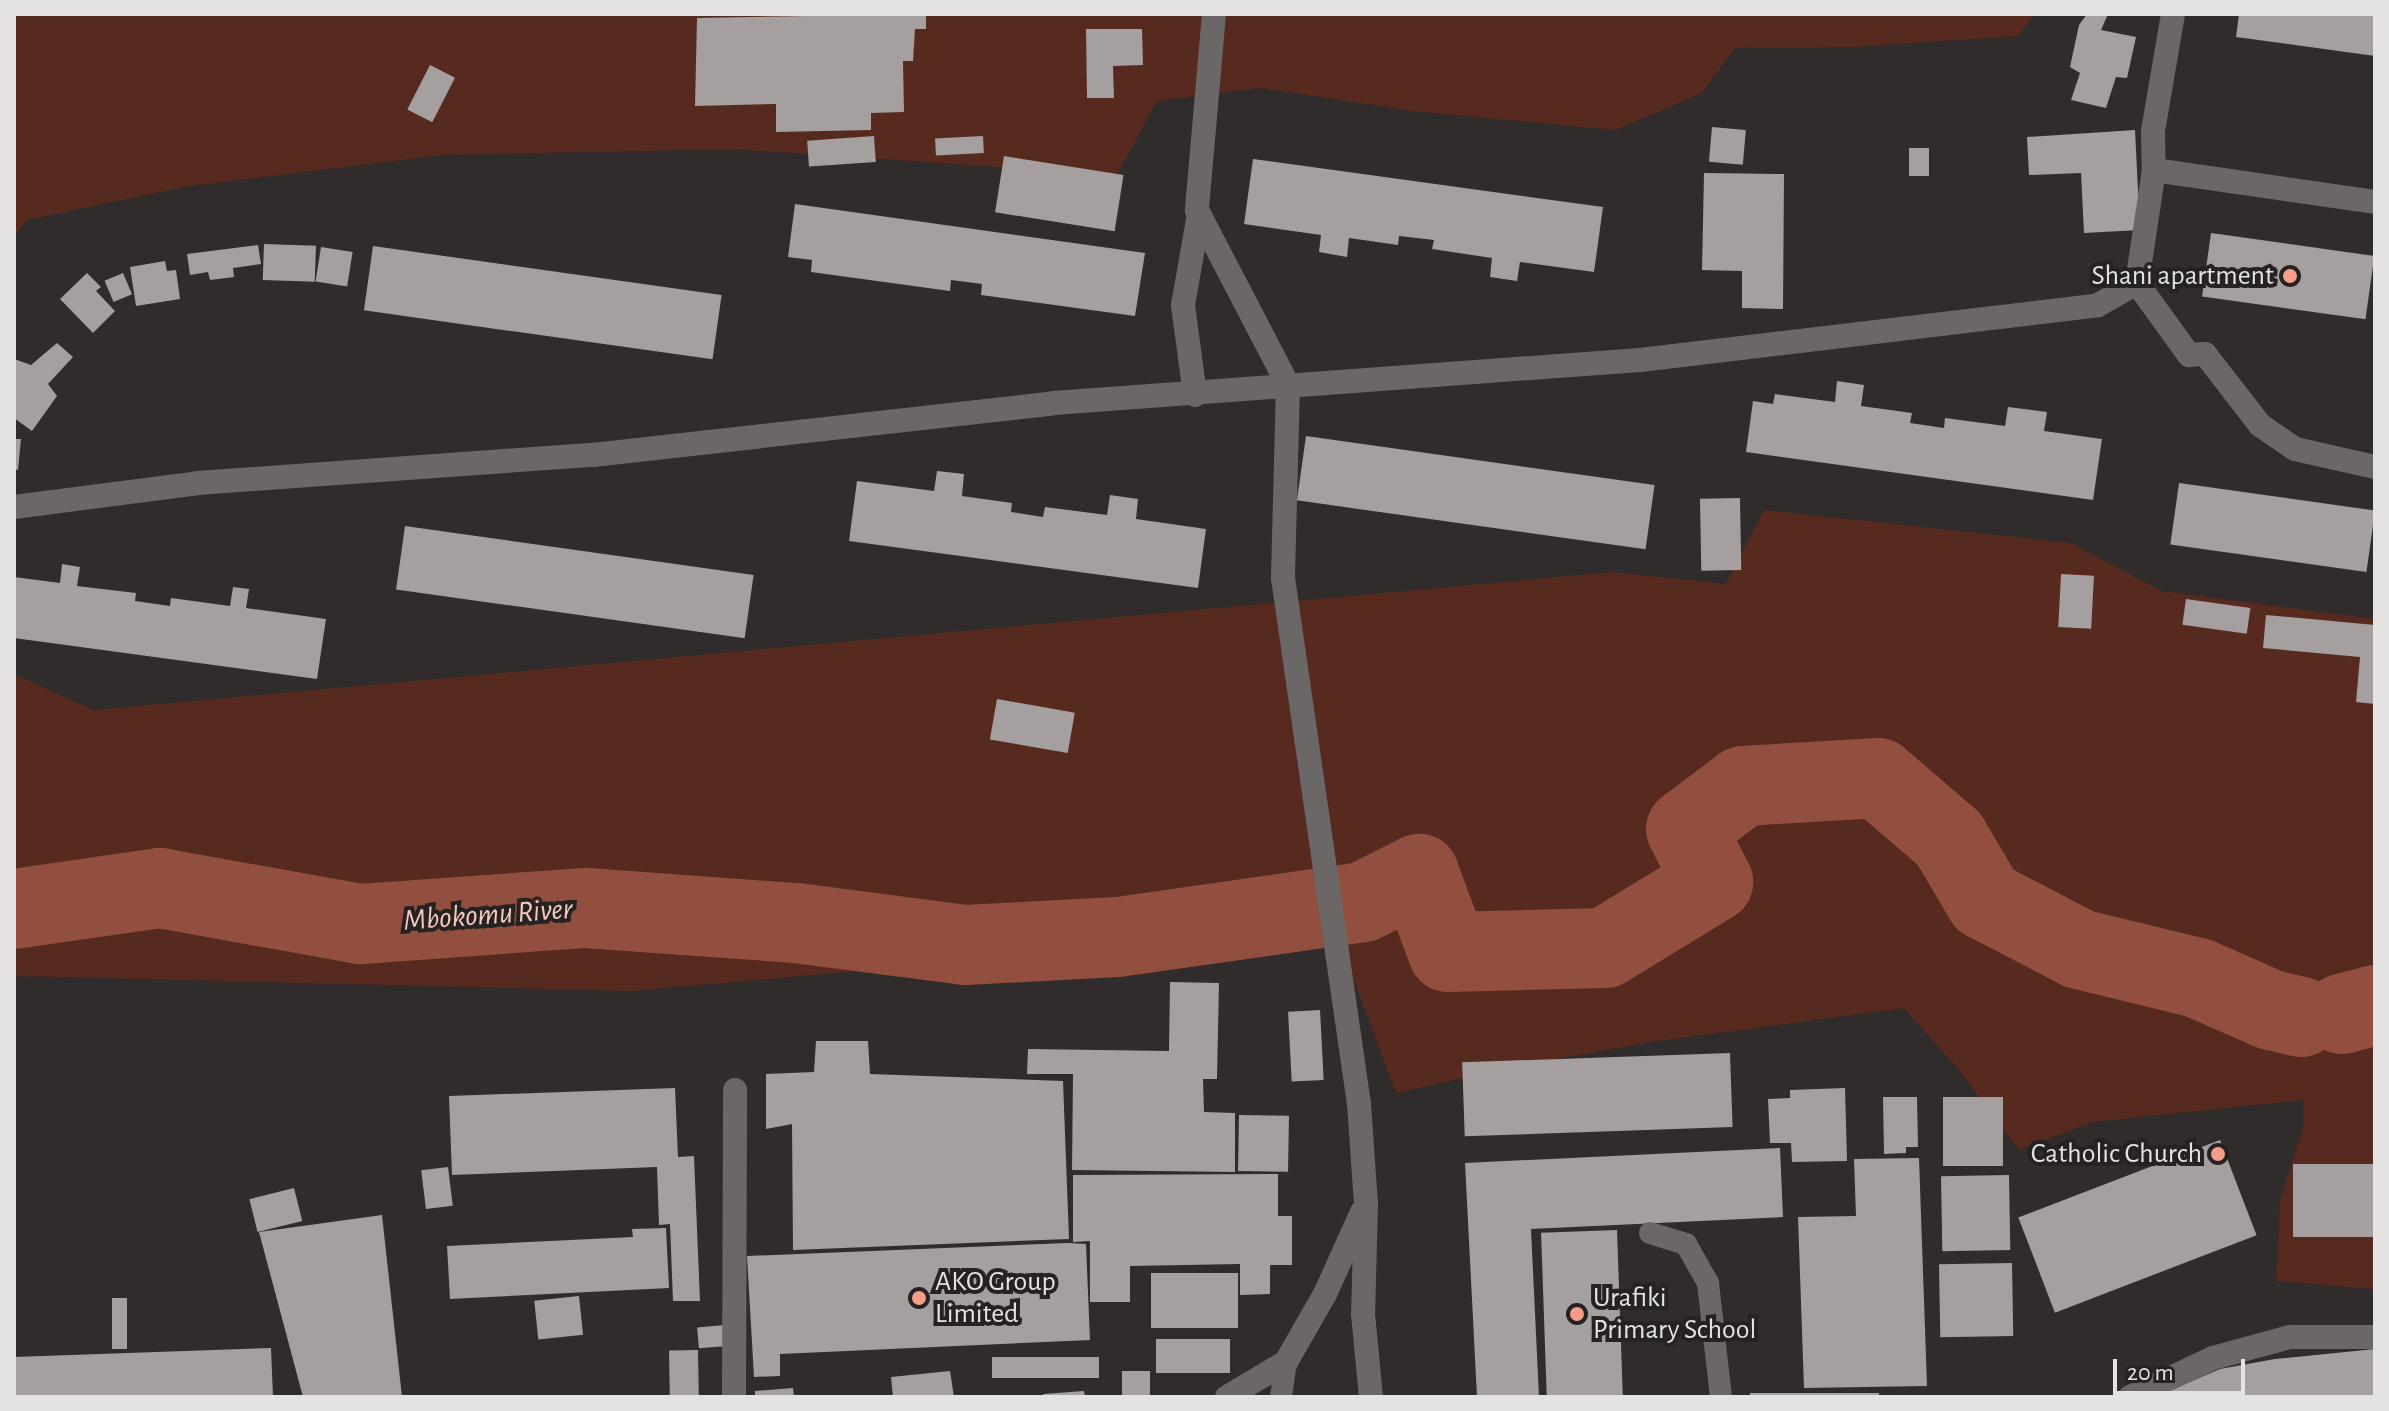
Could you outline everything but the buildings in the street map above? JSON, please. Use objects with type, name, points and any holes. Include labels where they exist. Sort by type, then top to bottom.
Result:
[{"type":"street","points":[[1195,395],[1183,305],[1199,214],[1214,14]]},
{"type":"street","points":[[2173,14],[2153,131],[2154,170],[2137,283],[2189,355],[2205,354],[2260,425],[2295,449],[2375,467]]},
{"type":"street","points":[[2154,170],[2375,202]]},
{"type":"street","points":[[1199,214],[1288,385],[1283,578],[1359,1104],[1366,1203],[1363,1314],[1371,1397]]},
{"type":"street","points":[[14,507],[198,483],[593,455],[1054,403],[1640,360],[2098,305],[2137,283]]},
{"type":"street","points":[[734,1397],[735,1090]]},
{"type":"street","points":[[1227,1397],[1286,1362],[1325,1294],[1366,1203]]},
{"type":"street","points":[[2130,1397],[2213,1358],[2290,1337],[2375,1337]]},
{"type":"lane","points":[[1650,1233],[1686,1244],[1708,1283],[1721,1397]]},
{"type":"lane","points":[[1281,1397],[1286,1362]]},
{"type":"shaded area","points":[[14,14],[2035,14],[2018,36],[1852,47],[1735,48],[1702,93],[1615,130],[1413,111],[1261,88],[1157,101],[1117,175],[732,149],[442,155],[189,186],[27,220],[14,236]]},
{"type":"shaded area","points":[[1764,510],[2071,543],[2162,591],[2375,619],[2375,1289],[2276,1281],[2280,1200],[2303,1128],[2303,1100],[2092,1122],[2019,1150],[1958,1069],[1904,1008],[1651,1042],[1506,1068],[1396,1093],[1341,945],[1070,952],[632,991],[14,976],[14,674],[93,710],[1613,572],[1726,584]]},
{"type":"waterway","name":"Mbokomu River","points":[[14,909],[160,888],[361,924],[586,908],[796,923],[965,945],[1118,937],[1363,902],[1419,874],[1448,952],[1605,948],[1713,882],[1686,829],[1743,786],[1878,778],[1949,839],[1985,900],[2079,949],[2198,978],[2271,1010],[2301,1017]]},
{"type":"waterway","points":[[2342,1014],[2375,1005]]},
{"type":"place","name":"Shani apartment","points":[[2290,276]]},
{"type":"place","name":"Catholic Church","points":[[2218,1154]]},
{"type":"place","name":"AKO Group Limited","points":[[919,1298]]},
{"type":"place","name":"Urafiki Primary School","points":[[1577,1314]]}]
